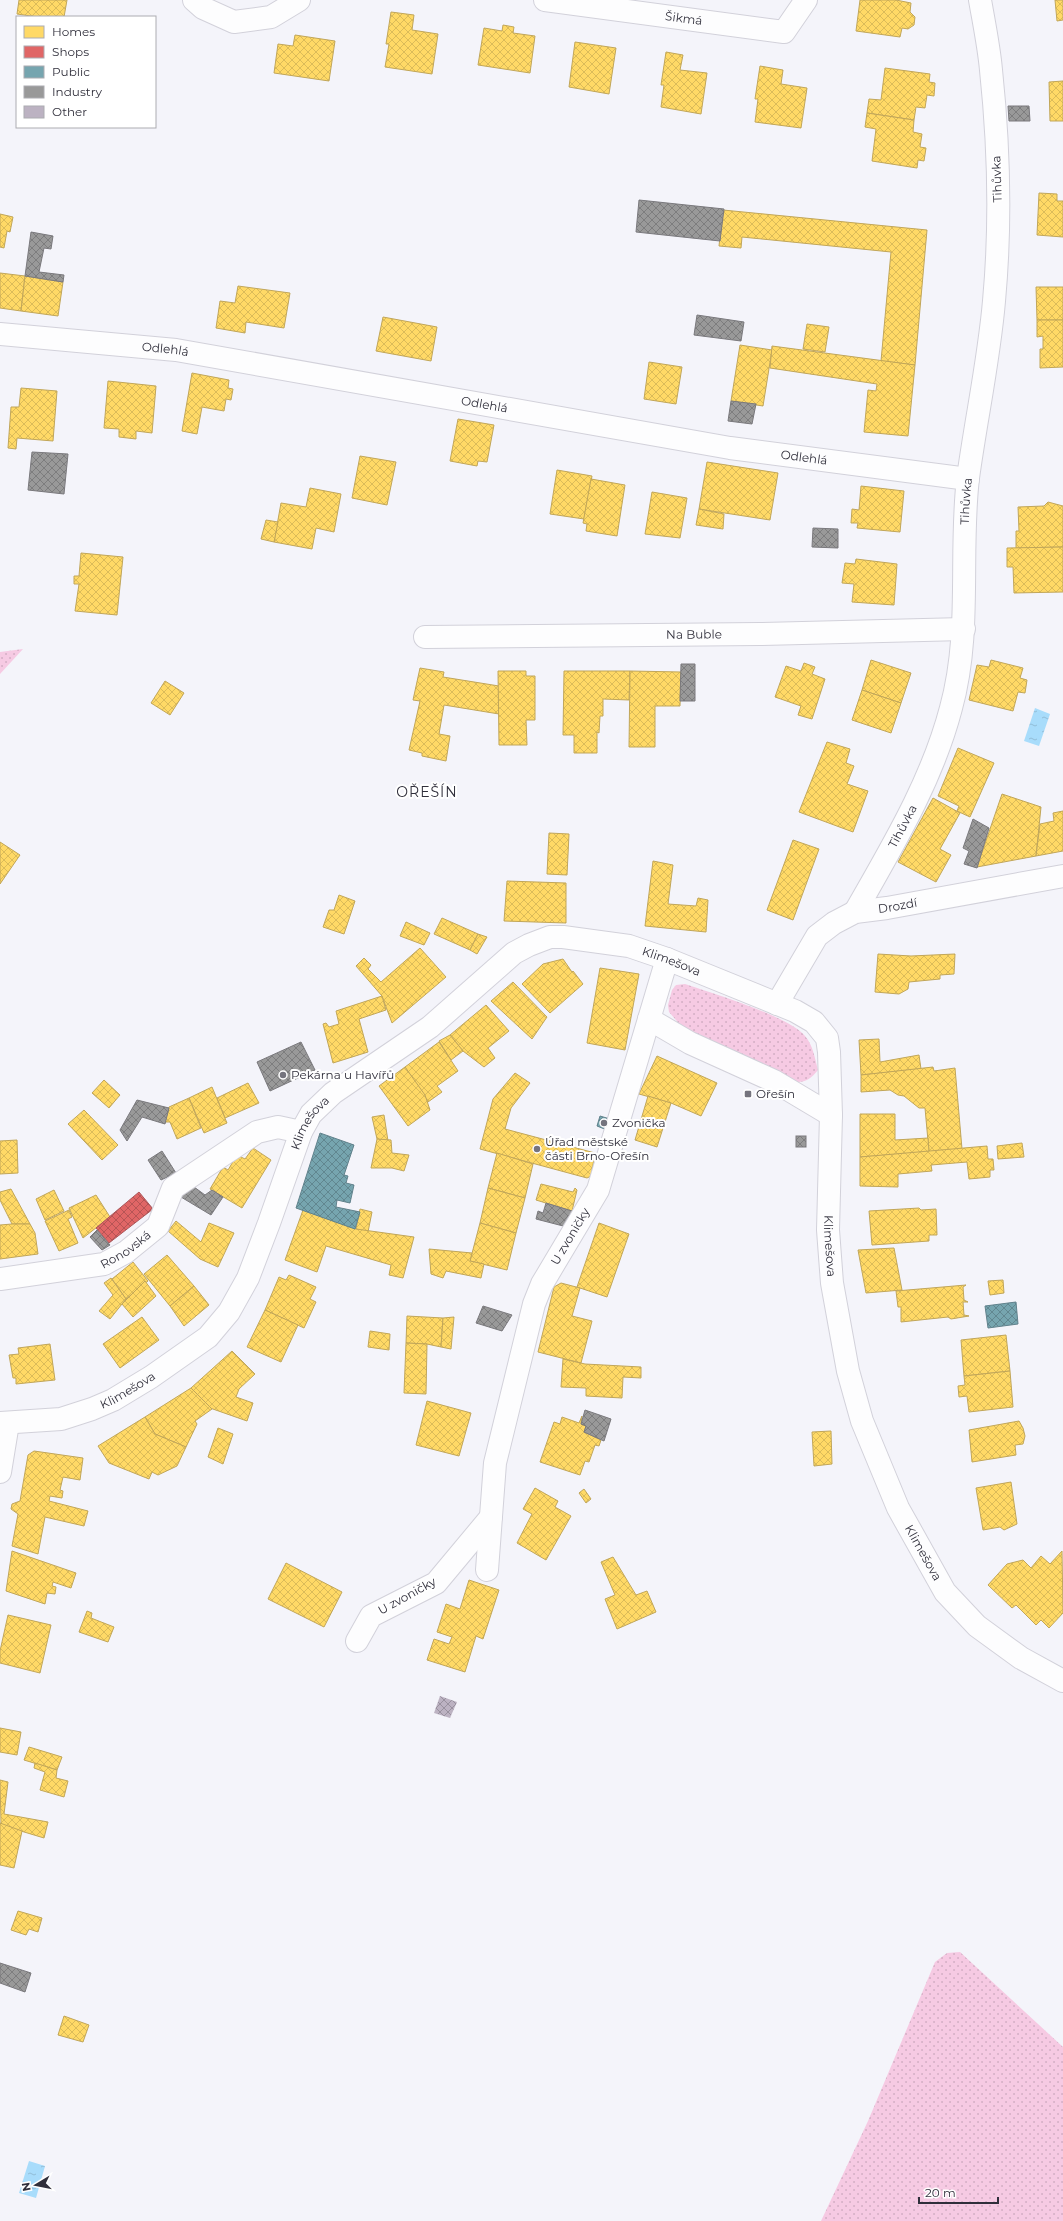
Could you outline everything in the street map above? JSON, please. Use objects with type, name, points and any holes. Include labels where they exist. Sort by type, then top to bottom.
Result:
[{"type":"street","points":[[194,0],[203,8],[234,22],[272,17],[299,0]]},
{"type":"street","name":"Šikmá","points":[[545,0],[784,32],[806,0]]},
{"type":"street","name":"Tihůvka","points":[[855,912],[899,834],[919,793],[937,748],[951,708],[964,629],[964,560],[968,479],[986,373],[994,299],[998,194],[991,69],[980,0]]},
{"type":"street","name":"Odlehlá","points":[[0,334],[176,350],[730,448],[968,479]]},
{"type":"street","name":"Na Buble","points":[[425,637],[760,634],[964,629]]},
{"type":"street","name":"Drozdí","points":[[777,1004],[817,936],[834,923],[855,912],[888,908],[1063,876]]},
{"type":"street","name":"Klimešova","points":[[4,1423],[61,1419],[92,1409],[113,1400],[151,1377],[208,1337],[229,1312],[248,1278],[270,1223],[301,1132],[311,1114],[333,1093],[430,1027],[514,954],[529,945],[550,937],[563,937],[630,946],[667,959],[795,1011],[814,1022],[826,1038],[829,1052],[831,1116],[828,1230],[832,1283],[848,1371],[862,1421],[898,1508],[945,1592],[977,1626],[1022,1658],[1063,1681]]},
{"type":"street","name":"U zvoničky","points":[[487,1570],[495,1463],[534,1304],[542,1284],[598,1190],[667,959]]},
{"type":"street","points":[[649,1019],[690,1043],[774,1081],[831,1116]]},
{"type":"street","name":"Ronovská","points":[[0,1280],[104,1264],[132,1248],[158,1226],[173,1188],[257,1132],[278,1128],[301,1132]]},
{"type":"street","points":[[0,1472],[4,1423]]},
{"type":"street","name":"U zvoničky","points":[[358,1641],[370,1616],[436,1583],[491,1517]]},
{"type":"shaded area","points":[[23,649],[0,674],[0,652]]},
{"type":"shaded area","points":[[685,984],[767,1013],[796,1028],[808,1040],[818,1070],[806,1080],[799,1082],[791,1081],[682,1027],[669,1012],[668,1005],[672,990],[676,985]]},
{"type":"shaded area","points":[[960,1952],[1063,2047],[1063,2221],[821,2221],[868,2121],[935,1962],[947,1953]]},
{"type":"water","points":[[1035,708],[1050,714],[1039,746],[1024,741]]},
{"type":"water","points":[[29,2161],[45,2166],[36,2198],[19,2193]]},
{"type":"building: Homes","points":[[19,0],[67,0],[64,16],[31,16],[17,14]]},
{"type":"building: Homes","points":[[860,0],[896,0],[911,3],[910,12],[915,17],[914,25],[908,29],[902,28],[900,37],[856,31]]},
{"type":"building: Homes","points":[[1055,0],[1063,0],[1063,20],[1057,21]]},
{"type":"building: Homes","points":[[391,12],[414,15],[412,30],[438,34],[432,74],[385,67],[389,44],[386,44]]},
{"type":"building: Homes","points":[[503,25],[514,27],[513,33],[535,36],[530,73],[478,65],[484,28],[502,31]]},
{"type":"building: Homes","points":[[295,35],[335,41],[329,81],[274,73],[278,44],[293,46]]},
{"type":"building: Homes","points":[[575,42],[616,48],[609,94],[569,87]]},
{"type":"building: Homes","points":[[666,52],[683,55],[680,70],[707,73],[701,114],[661,107],[664,85],[661,85]]},
{"type":"building: Homes","points":[[760,66],[783,70],[781,84],[807,88],[801,128],[755,122],[758,99],[755,99]]},
{"type":"building: Homes","points":[[885,68],[930,74],[929,82],[935,83],[934,96],[927,95],[925,108],[916,107],[914,120],[867,113],[869,99],[881,100]]},
{"type":"building: Homes","points":[[1063,81],[1063,121],[1050,121],[1049,82]]},
{"type":"building: Homes","points":[[867,113],[914,120],[913,132],[922,134],[920,147],[926,148],[924,161],[918,160],[917,168],[872,161],[876,129],[865,127]]},
{"type":"building: Homes","points":[[1039,193],[1057,194],[1057,201],[1063,201],[1063,237],[1037,235]]},
{"type":"building: Homes","points":[[723,210],[927,230],[915,365],[881,361],[891,252],[742,237],[741,248],[719,246]]},
{"type":"building: Homes","points":[[0,214],[13,217],[10,232],[7,231],[4,248],[0,247]]},
{"type":"building: Homes","points":[[0,273],[25,276],[21,311],[0,308]]},
{"type":"building: Homes","points":[[25,276],[63,282],[58,316],[21,311]]},
{"type":"building: Homes","points":[[238,286],[290,293],[284,328],[246,322],[245,333],[216,328],[220,301],[235,303]]},
{"type":"building: Homes","points":[[1036,287],[1063,287],[1063,320],[1037,320]]},
{"type":"building: Homes","points":[[383,317],[437,327],[431,361],[376,351]]},
{"type":"building: Homes","points":[[1037,320],[1063,320],[1063,367],[1040,368],[1040,349],[1043,349],[1043,336],[1037,337]]},
{"type":"building: Homes","points":[[807,324],[829,327],[825,352],[803,349]]},
{"type":"building: Homes","points":[[740,345],[772,350],[763,406],[731,401]]},
{"type":"building: Homes","points":[[772,346],[915,365],[908,436],[864,432],[868,390],[876,391],[877,384],[770,368]]},
{"type":"building: Homes","points":[[649,362],[682,367],[676,404],[644,399]]},
{"type":"building: Homes","points":[[192,373],[229,380],[228,388],[233,389],[231,400],[226,399],[224,411],[202,407],[197,434],[182,431]]},
{"type":"building: Homes","points":[[108,381],[156,386],[152,433],[136,431],[136,439],[119,437],[119,429],[104,428]]},
{"type":"building: Homes","points":[[21,388],[57,391],[53,441],[17,438],[16,449],[8,448],[11,407],[19,407]]},
{"type":"building: Homes","points":[[458,419],[494,425],[487,462],[478,461],[477,466],[450,461]]},
{"type":"building: Homes","points":[[360,456],[396,462],[387,505],[352,498]]},
{"type":"building: Homes","points":[[707,462],[778,473],[770,520],[699,509]]},
{"type":"building: Homes","points":[[557,470],[592,476],[584,519],[550,514]]},
{"type":"building: Homes","points":[[591,479],[625,485],[617,536],[586,531],[587,524],[583,523]]},
{"type":"building: Homes","points":[[861,486],[904,491],[900,532],[857,528],[858,523],[851,523],[852,509],[859,510]]},
{"type":"building: Homes","points":[[310,488],[341,494],[334,532],[316,528],[312,549],[274,542],[281,503],[306,507]]},
{"type":"building: Homes","points":[[652,492],[687,498],[680,538],[645,534]]},
{"type":"building: Homes","points":[[1048,502],[1063,506],[1063,547],[1016,548],[1016,531],[1019,531],[1018,507],[1044,506]]},
{"type":"building: Homes","points":[[699,509],[724,514],[723,529],[696,525]]},
{"type":"building: Homes","points":[[266,520],[278,522],[274,542],[261,539]]},
{"type":"building: Homes","points":[[1063,547],[1063,592],[1014,593],[1013,567],[1007,567],[1007,548]]},
{"type":"building: Homes","points":[[81,553],[123,557],[117,615],[75,611],[79,584],[74,584],[74,576],[79,576]]},
{"type":"building: Homes","points":[[856,559],[897,564],[894,605],[852,602],[854,584],[842,583],[845,563],[855,564]]},
{"type":"building: Homes","points":[[871,660],[911,673],[901,703],[862,690]]},
{"type":"building: Homes","points":[[991,660],[1023,668],[1020,678],[1027,680],[1025,693],[1018,692],[1013,711],[969,700],[977,665],[989,667]]},
{"type":"building: Homes","points":[[804,663],[815,667],[812,674],[825,679],[812,719],[798,715],[801,706],[775,697],[786,666],[801,671]]},
{"type":"building: Homes","points":[[420,668],[444,672],[443,677],[499,686],[499,714],[444,705],[439,734],[450,736],[446,761],[422,756],[422,753],[409,750],[420,701],[413,700]]},
{"type":"building: Homes","points":[[498,671],[526,671],[526,676],[535,676],[535,720],[526,720],[527,745],[499,745]]},
{"type":"building: Homes","points":[[564,671],[630,671],[629,700],[603,699],[603,716],[600,716],[599,733],[597,732],[597,753],[574,753],[574,735],[563,735]]},
{"type":"building: Homes","points":[[630,671],[681,672],[680,706],[655,706],[655,747],[629,747]]},
{"type":"building: Homes","points":[[165,681],[184,693],[170,715],[151,703]]},
{"type":"building: Homes","points":[[862,690],[901,703],[891,733],[852,720]]},
{"type":"building: Homes","points":[[827,742],[850,749],[846,763],[854,766],[847,784],[868,791],[853,832],[799,812]]},
{"type":"building: Homes","points":[[958,748],[994,763],[970,817],[957,811],[959,806],[938,796]]},
{"type":"building: Homes","points":[[1002,794],[1041,807],[1036,856],[977,867]]},
{"type":"building: Homes","points":[[933,798],[960,813],[940,849],[951,855],[936,882],[898,862]]},
{"type":"building: Homes","points":[[1063,811],[1063,851],[1036,856],[1040,824],[1054,821],[1053,813]]},
{"type":"building: Homes","points":[[549,833],[569,834],[567,875],[547,874]]},
{"type":"building: Homes","points":[[793,840],[819,849],[793,920],[767,910]]},
{"type":"building: Homes","points":[[0,842],[20,855],[0,884]]},
{"type":"building: Homes","points":[[653,861],[673,865],[668,904],[696,906],[698,898],[708,900],[706,932],[645,926]]},
{"type":"building: Homes","points":[[507,881],[566,883],[566,923],[504,921]]},
{"type":"building: Homes","points":[[339,895],[355,901],[344,934],[323,927],[329,910],[334,910]]},
{"type":"building: Homes","points":[[442,918],[478,934],[470,950],[434,934]]},
{"type":"building: Homes","points":[[406,922],[430,933],[424,945],[400,936]]},
{"type":"building: Homes","points":[[478,934],[487,937],[477,954],[470,950]]},
{"type":"building: Homes","points":[[420,948],[446,977],[392,1023],[382,996],[356,966],[364,958],[371,965],[368,969],[381,982]]},
{"type":"building: Homes","points":[[878,954],[911,956],[955,954],[954,974],[940,975],[940,979],[909,982],[908,989],[899,994],[875,992]]},
{"type":"building: Homes","points":[[563,959],[583,984],[550,1013],[522,984],[543,964]]},
{"type":"building: Homes","points":[[600,968],[639,974],[625,1050],[587,1043]]},
{"type":"building: Homes","points":[[513,982],[547,1017],[532,1039],[491,1001]]},
{"type":"building: Homes","points":[[382,996],[386,1010],[359,1019],[368,1052],[333,1063],[323,1024],[326,1023],[329,1027],[339,1024],[336,1011]]},
{"type":"building: Homes","points":[[486,1005],[509,1031],[488,1048],[495,1058],[484,1067],[463,1051],[450,1035]]},
{"type":"building: Homes","points":[[450,1035],[463,1051],[451,1060],[439,1041]]},
{"type":"building: Homes","points":[[879,1039],[880,1062],[919,1055],[921,1069],[861,1075],[859,1040]]},
{"type":"building: Homes","points":[[439,1042],[458,1071],[437,1086],[442,1092],[428,1102],[405,1067]]},
{"type":"building: Homes","points":[[657,1056],[717,1083],[701,1116],[671,1103],[639,1094]]},
{"type":"building: Homes","points":[[405,1067],[425,1095],[430,1110],[408,1126],[379,1086]]},
{"type":"building: Homes","points":[[933,1067],[934,1071],[955,1068],[962,1149],[929,1152],[925,1108],[919,1108],[904,1096],[898,1095],[890,1090],[861,1092],[861,1075]]},
{"type":"building: Homes","points":[[515,1073],[530,1083],[511,1108],[505,1129],[595,1153],[591,1176],[587,1178],[480,1149],[493,1099]]},
{"type":"building: Homes","points":[[104,1080],[120,1095],[109,1108],[92,1093]]},
{"type":"building: Homes","points":[[248,1083],[259,1103],[225,1118],[217,1098]]},
{"type":"building: Homes","points":[[212,1087],[227,1123],[204,1133],[189,1098]]},
{"type":"building: Homes","points":[[648,1096],[671,1103],[657,1147],[635,1140]]},
{"type":"building: Homes","points":[[189,1098],[201,1128],[177,1139],[170,1122],[165,1122],[169,1107]]},
{"type":"building: Homes","points":[[84,1110],[118,1145],[102,1160],[68,1124]]},
{"type":"building: Homes","points":[[860,1114],[895,1114],[895,1140],[928,1138],[929,1152],[860,1157]]},
{"type":"building: Homes","points":[[384,1115],[388,1141],[377,1139],[372,1117]]},
{"type":"building: Homes","points":[[377,1139],[391,1140],[392,1153],[409,1155],[404,1171],[392,1168],[371,1168]]},
{"type":"building: Homes","points":[[17,1140],[18,1173],[0,1174],[0,1141]]},
{"type":"building: Homes","points":[[1022,1143],[1024,1157],[998,1159],[997,1146]]},
{"type":"building: Homes","points":[[987,1146],[988,1159],[993,1159],[994,1170],[990,1170],[990,1177],[969,1179],[967,1162],[931,1165],[932,1171],[898,1174],[898,1187],[860,1186],[860,1157]]},
{"type":"building: Homes","points":[[253,1148],[271,1160],[242,1208],[210,1189],[223,1167],[228,1170],[237,1155],[245,1159]]},
{"type":"building: Homes","points":[[497,1153],[533,1164],[525,1198],[488,1188]]},
{"type":"building: Homes","points":[[541,1184],[573,1192],[575,1188],[577,1190],[572,1211],[536,1200]]},
{"type":"building: Homes","points":[[488,1188],[525,1198],[516,1233],[480,1223]]},
{"type":"building: Homes","points":[[11,1189],[30,1224],[12,1224],[0,1200],[0,1192]]},
{"type":"building: Homes","points":[[54,1190],[64,1211],[45,1220],[36,1199]]},
{"type":"building: Homes","points":[[96,1195],[110,1217],[83,1238],[69,1208]]},
{"type":"building: Homes","points":[[919,1208],[921,1210],[936,1209],[937,1235],[929,1235],[929,1241],[872,1245],[869,1211]]},
{"type":"building: Homes","points":[[360,1209],[372,1212],[368,1232],[356,1229]]},
{"type":"building: Homes","points":[[69,1210],[72,1217],[68,1219],[78,1243],[59,1251],[45,1221]]},
{"type":"building: Homes","points":[[303,1210],[356,1229],[414,1237],[403,1278],[389,1275],[391,1265],[326,1246],[317,1272],[285,1260]]},
{"type":"building: Homes","points":[[176,1221],[201,1242],[209,1223],[234,1233],[218,1267],[200,1259],[168,1231]]},
{"type":"building: Homes","points":[[480,1223],[516,1233],[507,1270],[470,1261]]},
{"type":"building: Homes","points":[[599,1223],[629,1234],[607,1297],[577,1287]]},
{"type":"building: Homes","points":[[30,1224],[35,1233],[38,1254],[0,1259],[0,1225]]},
{"type":"building: Homes","points":[[894,1248],[902,1290],[866,1293],[858,1250]]},
{"type":"building: Homes","points":[[429,1249],[472,1253],[470,1261],[484,1264],[481,1278],[446,1271],[443,1278],[431,1274]]},
{"type":"building: Homes","points":[[167,1255],[194,1286],[170,1306],[144,1274]]},
{"type":"building: Homes","points":[[133,1262],[148,1281],[126,1299],[112,1279]]},
{"type":"building: Homes","points":[[289,1275],[316,1287],[310,1299],[316,1302],[304,1328],[265,1310],[279,1277],[286,1280]]},
{"type":"building: Homes","points":[[111,1278],[126,1299],[110,1319],[99,1311],[113,1295],[104,1283]]},
{"type":"building: Homes","points":[[1003,1280],[1004,1293],[990,1295],[988,1281]]},
{"type":"building: Homes","points":[[145,1281],[156,1296],[133,1317],[122,1304]]},
{"type":"building: Homes","points":[[561,1283],[580,1288],[572,1316],[592,1321],[581,1363],[538,1352],[554,1287]]},
{"type":"building: Homes","points":[[966,1285],[963,1287],[964,1300],[968,1302],[963,1302],[964,1315],[969,1316],[951,1319],[948,1317],[901,1322],[901,1307],[898,1307],[896,1291]]},
{"type":"building: Homes","points":[[194,1286],[209,1305],[184,1326],[170,1306]]},
{"type":"building: Homes","points":[[265,1310],[298,1325],[281,1362],[247,1347]]},
{"type":"building: Homes","points":[[407,1316],[443,1318],[441,1347],[427,1344],[406,1343]]},
{"type":"building: Homes","points":[[142,1317],[159,1340],[120,1368],[103,1344]]},
{"type":"building: Homes","points":[[454,1317],[451,1349],[441,1347],[443,1318]]},
{"type":"building: Homes","points":[[370,1331],[390,1334],[389,1350],[368,1347]]},
{"type":"building: Homes","points":[[1006,1335],[1010,1371],[964,1376],[961,1340]]},
{"type":"building: Homes","points":[[406,1343],[427,1344],[426,1394],[404,1393]]},
{"type":"building: Homes","points":[[50,1344],[55,1380],[16,1384],[16,1378],[13,1378],[9,1355],[19,1354],[18,1348]]},
{"type":"building: Homes","points":[[232,1351],[255,1374],[239,1389],[236,1397],[253,1403],[247,1421],[210,1408],[191,1388]]},
{"type":"building: Homes","points":[[563,1359],[585,1364],[641,1367],[641,1378],[623,1377],[622,1398],[586,1396],[586,1388],[561,1387]]},
{"type":"building: Homes","points":[[1010,1371],[1013,1407],[969,1412],[967,1396],[959,1397],[958,1386],[965,1385],[964,1376]]},
{"type":"building: Homes","points":[[191,1388],[212,1409],[195,1421],[197,1424],[186,1447],[155,1434],[145,1417]]},
{"type":"building: Homes","points":[[427,1401],[471,1413],[459,1456],[416,1445]]},
{"type":"building: Homes","points":[[582,1416],[581,1424],[586,1426],[584,1432],[601,1440],[599,1446],[595,1445],[589,1462],[585,1461],[580,1475],[540,1462],[554,1422],[560,1424],[562,1417],[579,1423]]},
{"type":"building: Homes","points":[[145,1417],[155,1434],[186,1447],[177,1466],[158,1475],[152,1472],[149,1479],[109,1463],[98,1446]]},
{"type":"building: Homes","points":[[1019,1421],[1025,1436],[1023,1444],[1015,1445],[1016,1455],[972,1462],[969,1430]]},
{"type":"building: Homes","points":[[218,1428],[233,1434],[223,1464],[208,1457]]},
{"type":"building: Homes","points":[[831,1431],[832,1464],[814,1466],[812,1432]]},
{"type":"building: Homes","points":[[34,1451],[83,1458],[80,1480],[63,1477],[60,1490],[63,1491],[62,1498],[50,1496],[49,1501],[88,1511],[84,1526],[45,1517],[38,1554],[12,1546],[18,1514],[11,1509],[12,1504],[20,1501],[28,1455]]},
{"type":"building: Homes","points":[[1011,1482],[1017,1524],[1004,1530],[1000,1527],[983,1530],[976,1488]]},
{"type":"building: Homes","points":[[535,1488],[558,1501],[555,1507],[571,1516],[546,1560],[517,1543],[532,1514],[523,1509]]},
{"type":"building: Homes","points":[[584,1489],[591,1499],[586,1503],[579,1493]]},
{"type":"building: Homes","points":[[12,1551],[76,1573],[71,1588],[53,1582],[52,1586],[56,1587],[55,1594],[47,1593],[45,1604],[6,1591]]},
{"type":"building: Homes","points":[[1062,1551],[1063,1613],[1049,1628],[1041,1620],[1036,1625],[1016,1605],[1012,1608],[988,1585],[1007,1564],[1023,1560],[1031,1568],[1041,1556],[1050,1564]]},
{"type":"building: Homes","points":[[613,1557],[636,1595],[647,1591],[656,1612],[617,1629],[605,1599],[615,1595],[601,1562]]},
{"type":"building: Homes","points":[[286,1563],[342,1592],[324,1627],[268,1599]]},
{"type":"building: Homes","points":[[469,1580],[499,1590],[483,1639],[476,1636],[465,1672],[427,1660],[434,1639],[449,1644],[452,1637],[437,1632],[446,1604],[460,1609]]},
{"type":"building: Homes","points":[[87,1611],[92,1613],[91,1618],[114,1627],[108,1642],[79,1632]]},
{"type":"building: Homes","points":[[8,1615],[51,1625],[40,1673],[0,1663],[0,1651]]},
{"type":"building: Homes","points":[[0,1728],[21,1732],[17,1755],[0,1752]]},
{"type":"building: Homes","points":[[29,1747],[62,1757],[57,1770],[24,1760]]},
{"type":"building: Homes","points":[[35,1763],[57,1770],[56,1778],[68,1781],[64,1797],[40,1790],[45,1772],[34,1768]]},
{"type":"building: Homes","points":[[0,1780],[8,1782],[4,1814],[48,1822],[44,1838],[1,1825]]},
{"type":"building: Homes","points":[[0,1823],[22,1831],[14,1868],[0,1865]]},
{"type":"building: Homes","points":[[18,1911],[42,1918],[38,1932],[29,1929],[26,1935],[11,1930]]},
{"type":"building: Homes","points":[[64,2016],[89,2025],[83,2042],[58,2035]]},
{"type":"building: Shops","points":[[139,1192],[153,1209],[109,1243],[96,1228]]},
{"type":"building: Public","name":"Zvonička","points":[[600,1116],[610,1119],[607,1130],[597,1126]]},
{"type":"building: Public","points":[[320,1133],[354,1145],[344,1175],[348,1176],[346,1183],[354,1185],[350,1203],[337,1200],[336,1207],[360,1212],[355,1229],[296,1208]]},
{"type":"building: Public","points":[[1016,1302],[1018,1324],[988,1328],[985,1306]]},
{"type":"building: Industry","points":[[1008,106],[1029,106],[1030,121],[1009,121]]},
{"type":"building: Industry","points":[[639,200],[724,209],[720,241],[636,232]]},
{"type":"building: Industry","points":[[31,232],[53,236],[51,249],[44,248],[39,272],[64,275],[63,282],[25,276]]},
{"type":"building: Industry","points":[[697,315],[744,322],[741,341],[694,335]]},
{"type":"building: Industry","points":[[731,401],[756,404],[752,424],[728,421]]},
{"type":"building: Industry","points":[[32,452],[68,454],[64,494],[28,490]]},
{"type":"building: Industry","points":[[813,528],[838,529],[838,548],[812,547]]},
{"type":"building: Industry","points":[[681,664],[695,664],[695,701],[680,701]]},
{"type":"building: Industry","points":[[973,819],[989,828],[977,868],[964,864],[969,851],[963,848]]},
{"type":"building: Industry","points":[[301,1042],[315,1070],[270,1091],[257,1062]]},
{"type":"building: Industry","points":[[137,1100],[169,1108],[165,1124],[142,1117],[127,1141],[120,1130]]},
{"type":"building: Industry","points":[[796,1136],[806,1136],[806,1147],[796,1147]]},
{"type":"building: Industry","points":[[162,1151],[176,1173],[161,1180],[148,1160]]},
{"type":"building: Industry","points":[[190,1184],[205,1195],[212,1190],[223,1197],[211,1215],[181,1197]]},
{"type":"building: Industry","points":[[546,1203],[572,1211],[567,1227],[536,1219],[538,1211],[543,1213]]},
{"type":"building: Industry","points":[[97,1230],[110,1245],[102,1250],[90,1237]]},
{"type":"building: Industry","points":[[483,1306],[512,1315],[502,1331],[476,1323]]},
{"type":"building: Industry","points":[[585,1410],[611,1419],[604,1441],[584,1432],[586,1426],[581,1424]]},
{"type":"building: Industry","points":[[0,1963],[31,1973],[25,1992],[0,1983]]},
{"type":"building: Other","points":[[440,1696],[457,1702],[450,1718],[434,1713]]},
{"type":"place","name":"Pekárna u Havířů","points":[[283,1075]]},
{"type":"place","name":"Ořešín","points":[[748,1094]]},
{"type":"place","name":"Zvonička","points":[[604,1123]]},
{"type":"place","name":"Úřad městské části Brno-Ořešín","points":[[537,1149]]},
{"type":"district","name":"OŘEŠÍN","points":[[427,792]]}]
